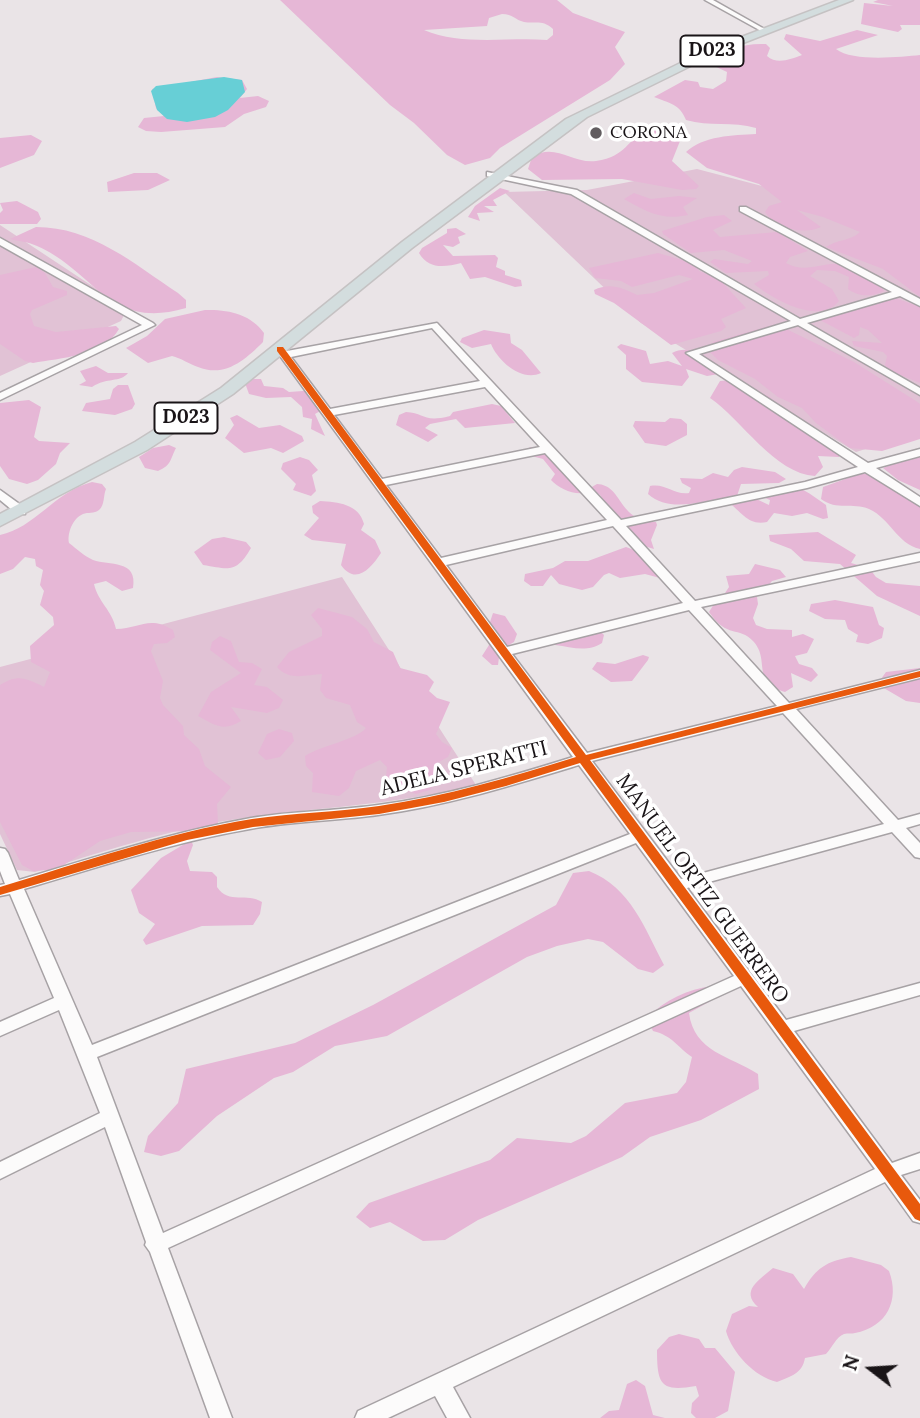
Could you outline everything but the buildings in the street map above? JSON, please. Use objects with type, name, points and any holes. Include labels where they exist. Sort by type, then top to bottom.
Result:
[{"type":"main road","name":"D023","points":[[0,521],[88,476],[187,417],[282,352],[494,175],[582,116],[694,59],[848,0]]},
{"type":"street","points":[[708,0],[765,31]]},
{"type":"street","points":[[494,175],[574,192],[920,393]]},
{"type":"street","points":[[743,209],[920,303]]},
{"type":"street","points":[[0,241],[150,325],[0,397]]},
{"type":"street","points":[[900,293],[691,353],[920,502]]},
{"type":"street","points":[[282,352],[434,325],[920,853]]},
{"type":"street","name":"MANUEL ORTIZ GUERRERO","points":[[282,352],[920,1215]]},
{"type":"street","points":[[327,413],[488,383]]},
{"type":"street","points":[[378,483],[548,449]]},
{"type":"street","points":[[437,563],[807,485],[920,452]]},
{"type":"street","points":[[0,494],[21,510]]},
{"type":"street","points":[[503,652],[692,605],[920,557]]},
{"type":"street","name":"ADELA SPERATTI","points":[[7,888],[186,836],[253,823],[379,810],[443,799],[502,784],[582,758],[920,674]]},
{"type":"street","points":[[676,886],[920,819]]},
{"type":"street","points":[[87,1054],[639,836]]},
{"type":"street","points":[[0,853],[7,888],[87,1054],[155,1245],[221,1418]]},
{"type":"street","points":[[155,1245],[744,978]]},
{"type":"street","points":[[781,1028],[920,989]]},
{"type":"street","points":[[0,1029],[63,1001]]},
{"type":"street","points":[[0,1171],[108,1117]]},
{"type":"street","points":[[366,1418],[887,1172],[920,1161]]},
{"type":"street","points":[[440,1384],[459,1418]]},
{"type":"shaded area","points":[[280,0],[557,0],[573,13],[625,32],[615,47],[625,64],[610,80],[500,148],[490,158],[465,165],[447,155],[414,123],[390,105]],"holes":[[[502,14],[524,22],[546,24],[553,29],[553,35],[547,40],[468,39],[424,30],[487,26],[489,18]]]},
{"type":"shaded area","points":[[920,0],[920,25],[900,25],[902,29],[898,32],[861,24],[864,3],[893,6],[873,2]]},
{"type":"shaded area","points":[[857,30],[878,35],[836,49],[864,57],[920,55],[920,297],[883,269],[826,247],[860,232],[797,210],[821,227],[799,230],[776,223],[765,212],[769,206],[782,202],[759,184],[707,168],[686,152],[710,140],[756,134],[756,128],[686,120],[677,107],[654,97],[685,80],[713,89],[726,81],[727,72],[710,64],[735,48],[766,44],[770,48],[767,56],[784,60],[802,55],[784,39],[786,34],[820,41]]},
{"type":"shaded area","points":[[217,77],[242,80],[247,89],[240,98],[258,96],[269,101],[266,107],[244,114],[225,127],[161,132],[146,131],[138,127],[144,118],[164,116],[156,108],[152,89]]},
{"type":"shaded area","points":[[650,128],[680,141],[672,161],[699,186],[696,189],[682,190],[622,179],[542,180],[528,169],[532,157],[540,153],[556,152],[587,161],[606,159],[621,152]]},
{"type":"shaded area","points":[[31,135],[42,141],[34,155],[0,168],[0,138]]},
{"type":"shaded area","points":[[697,169],[869,214],[920,206],[920,432],[856,452],[641,323],[504,192],[587,190]]},
{"type":"shaded area","points":[[134,173],[157,173],[170,180],[148,190],[108,192],[107,182]]},
{"type":"shaded area","points":[[500,188],[510,191],[493,200],[497,206],[484,206],[494,212],[477,213],[480,221],[468,217],[475,206]]},
{"type":"shaded area","points":[[634,193],[651,199],[679,196],[697,198],[683,207],[688,215],[670,217],[647,211],[624,199]]},
{"type":"shaded area","points":[[17,201],[38,212],[41,219],[37,224],[0,224],[0,213],[3,210],[0,203]]},
{"type":"shaded area","points":[[724,215],[732,221],[713,230],[720,237],[777,232],[808,251],[790,257],[786,263],[800,268],[847,265],[872,279],[884,291],[870,295],[856,294],[848,289],[849,277],[835,271],[817,270],[810,276],[832,289],[839,301],[820,311],[796,308],[754,284],[769,275],[768,271],[726,273],[710,262],[714,259],[748,264],[752,261],[724,250],[691,253],[662,231],[707,217]]},
{"type":"shaded area","points":[[0,225],[127,309],[121,321],[0,376]]},
{"type":"shaded area","points":[[36,227],[76,233],[112,249],[178,293],[186,300],[186,308],[160,313],[138,312],[120,305],[57,257],[34,245],[10,239]]},
{"type":"shaded area","points":[[456,228],[466,234],[458,237],[460,243],[453,247],[443,245],[453,256],[495,255],[498,258],[496,267],[505,271],[505,275],[521,280],[522,286],[515,287],[485,277],[470,279],[461,263],[449,266],[432,265],[419,253],[422,248],[447,233],[447,229]]},
{"type":"shaded area","points":[[658,253],[696,264],[699,271],[720,280],[746,308],[721,319],[726,327],[721,331],[671,345],[614,303],[595,294],[594,290],[611,286],[637,295],[654,293],[693,279],[679,275],[632,287],[621,281],[595,278],[589,268]]},
{"type":"shaded area","points":[[36,267],[45,273],[53,287],[67,291],[67,295],[32,310],[30,314],[34,326],[56,332],[116,326],[119,329],[112,338],[103,345],[80,354],[33,363],[25,361],[0,344],[0,275]]},
{"type":"shaded area","points":[[895,298],[920,307],[920,383],[888,370],[885,365],[887,356],[883,352],[854,346],[852,341],[882,343],[868,330],[860,327],[859,335],[854,338],[818,319]]},
{"type":"shaded area","points":[[205,310],[222,310],[245,317],[264,333],[263,342],[242,361],[226,369],[217,370],[198,367],[172,356],[148,363],[126,348],[147,336],[165,319]]},
{"type":"shaded area","points":[[776,324],[854,362],[920,404],[920,439],[882,451],[850,448],[816,423],[802,408],[778,397],[755,379],[718,360],[709,351],[713,342]]},
{"type":"shaded area","points":[[484,330],[510,334],[511,343],[522,350],[541,373],[526,375],[511,368],[499,357],[491,344],[472,348],[460,342],[462,338]]},
{"type":"shaded area","points":[[621,344],[646,351],[650,364],[668,361],[682,366],[672,353],[691,351],[704,356],[720,368],[719,374],[707,376],[686,369],[689,377],[682,386],[642,382],[626,369],[626,355],[617,347]]},
{"type":"shaded area","points":[[96,366],[108,373],[128,373],[121,378],[92,387],[79,385],[86,381],[80,371]]},
{"type":"shaded area","points":[[251,379],[261,379],[264,386],[283,388],[289,392],[317,390],[322,410],[315,414],[325,436],[311,429],[312,419],[303,417],[302,407],[291,397],[266,398],[249,394],[245,383]]},
{"type":"shaded area","points":[[730,380],[770,397],[795,421],[830,438],[840,447],[839,457],[818,456],[823,467],[815,476],[786,466],[710,398],[720,381]]},
{"type":"shaded area","points":[[118,385],[128,385],[135,404],[132,409],[115,415],[82,411],[86,403],[110,399],[113,389]]},
{"type":"shaded area","points":[[29,400],[41,407],[34,437],[39,441],[70,443],[60,453],[56,464],[38,480],[27,484],[9,479],[0,466],[0,403]]},
{"type":"shaded area","points":[[492,404],[501,406],[515,423],[465,428],[456,419],[430,424],[425,428],[438,435],[428,442],[396,425],[399,415],[406,412],[441,418],[450,416],[453,412]]},
{"type":"shaded area","points":[[237,415],[259,428],[280,425],[302,436],[304,441],[283,453],[271,448],[244,453],[225,438],[234,425],[230,418]]},
{"type":"shaded area","points":[[670,418],[681,419],[687,424],[687,435],[666,446],[645,443],[633,426],[635,421],[665,422]]},
{"type":"shaded area","points":[[169,445],[176,448],[166,466],[158,471],[145,468],[139,457],[153,448]]},
{"type":"shaded area","points":[[530,447],[541,448],[568,470],[569,479],[584,493],[571,492],[554,483],[551,480],[555,474],[543,459],[524,454]]},
{"type":"shaded area","points":[[920,452],[920,490],[898,480],[883,468]]},
{"type":"shaded area","points":[[300,457],[309,460],[318,470],[312,475],[316,491],[311,496],[293,490],[296,484],[281,469],[283,463]]},
{"type":"shaded area","points":[[742,467],[775,472],[786,479],[779,483],[741,484],[737,496],[752,497],[769,505],[770,500],[760,496],[760,491],[780,486],[796,487],[826,505],[828,518],[823,519],[807,513],[792,516],[774,513],[767,522],[760,523],[746,517],[729,503],[730,497],[677,505],[657,500],[648,494],[650,486],[689,493],[691,488],[682,483],[680,478],[702,479],[713,473],[728,477],[734,470]]},
{"type":"shaded area","points":[[859,474],[871,474],[920,507],[920,549],[905,542],[877,513],[857,506],[833,505],[821,499],[823,487]]},
{"type":"shaded area","points":[[92,482],[102,484],[106,489],[102,506],[97,511],[83,514],[76,519],[70,530],[69,543],[93,560],[121,565],[131,572],[133,588],[122,591],[106,581],[94,584],[116,629],[150,623],[173,630],[175,637],[167,643],[154,644],[151,651],[163,681],[160,698],[163,705],[183,726],[184,735],[199,749],[205,766],[231,787],[217,804],[218,823],[208,831],[131,832],[100,841],[64,865],[33,871],[22,865],[0,822],[0,685],[22,678],[44,687],[50,672],[31,662],[30,646],[54,625],[53,617],[40,605],[44,591],[40,585],[43,570],[36,566],[35,559],[25,557],[13,569],[0,574],[0,535],[24,525],[67,494]]},
{"type":"shaded area","points":[[597,484],[612,490],[634,516],[656,522],[651,540],[654,549],[644,546],[628,528],[619,524],[600,495],[590,488]]},
{"type":"shaded area","points":[[320,501],[347,505],[358,512],[364,524],[361,530],[375,540],[381,553],[368,569],[352,574],[341,565],[346,544],[312,540],[304,535],[319,518],[313,513],[312,506]]},
{"type":"shaded area","points":[[818,532],[856,555],[851,563],[869,568],[876,577],[886,583],[920,586],[920,616],[877,596],[840,564],[804,561],[791,549],[770,541],[769,535]]},
{"type":"shaded area","points":[[224,537],[246,542],[251,548],[241,562],[231,568],[203,565],[194,552],[212,539]]},
{"type":"shaded area","points":[[626,547],[637,551],[662,575],[660,578],[645,574],[620,578],[609,573],[593,587],[582,590],[559,584],[551,575],[543,586],[531,586],[524,581],[525,574],[553,568],[565,561],[588,561]]},
{"type":"shaded area","points":[[755,564],[780,570],[786,577],[772,581],[767,587],[754,587],[745,593],[757,597],[758,604],[753,618],[756,625],[767,629],[792,630],[792,637],[803,634],[814,639],[807,653],[795,656],[799,664],[812,668],[818,675],[811,682],[791,673],[793,687],[785,692],[774,687],[764,676],[761,655],[753,641],[722,626],[709,612],[714,604],[730,596],[725,593],[729,587],[726,576],[749,574]]},
{"type":"shaded area","points":[[342,577],[476,785],[417,797],[212,823],[135,842],[35,872],[17,870],[0,834],[0,667]]},
{"type":"shaded area","points":[[835,600],[873,607],[879,625],[884,628],[882,638],[868,644],[856,642],[858,635],[848,629],[845,620],[825,619],[809,611],[811,604]]},
{"type":"shaded area","points":[[318,608],[352,617],[367,629],[374,642],[393,652],[400,668],[427,675],[434,682],[429,691],[437,698],[450,702],[436,734],[452,748],[448,757],[437,763],[435,781],[430,790],[416,794],[391,785],[386,777],[387,767],[380,760],[356,771],[349,788],[339,796],[312,792],[313,773],[306,766],[305,756],[355,736],[366,728],[357,722],[350,705],[326,698],[320,690],[322,674],[292,676],[277,667],[289,652],[322,636],[322,629],[311,615]]},
{"type":"shaded area","points":[[493,613],[505,616],[517,634],[514,642],[500,650],[498,665],[492,665],[482,656],[489,645],[486,634]]},
{"type":"shaded area","points":[[601,632],[604,635],[602,643],[590,648],[573,648],[552,642],[555,635],[576,639],[583,633]]},
{"type":"shaded area","points":[[220,636],[231,641],[239,662],[252,663],[262,669],[254,685],[267,687],[283,700],[279,708],[267,713],[231,707],[241,721],[224,727],[198,716],[211,692],[241,673],[210,650],[212,642]]},
{"type":"shaded area","points":[[643,655],[649,657],[648,660],[632,681],[611,682],[592,669],[597,662],[615,664]]},
{"type":"shaded area","points":[[920,668],[920,703],[906,701],[882,687],[881,679],[886,672]]},
{"type":"shaded area","points":[[279,729],[292,733],[294,741],[280,757],[266,760],[258,753],[267,734]]},
{"type":"shaded area","points":[[191,840],[193,845],[187,861],[190,871],[212,872],[217,877],[217,887],[227,896],[262,902],[260,914],[253,925],[202,926],[146,945],[143,940],[155,924],[139,913],[131,890],[161,858]]},
{"type":"shaded area","points":[[589,871],[616,888],[635,910],[664,965],[653,973],[638,969],[603,942],[588,939],[557,946],[527,957],[387,1036],[335,1046],[293,1072],[274,1078],[217,1116],[179,1151],[161,1156],[144,1152],[148,1136],[178,1103],[186,1069],[295,1043],[373,1005],[556,905],[573,873]]},
{"type":"shaded area","points":[[713,986],[716,998],[689,1013],[692,1026],[706,1045],[758,1074],[759,1089],[701,1120],[650,1137],[622,1157],[478,1220],[445,1240],[423,1241],[390,1222],[370,1228],[356,1217],[369,1203],[490,1160],[517,1138],[571,1143],[586,1136],[625,1103],[677,1093],[686,1082],[692,1057],[670,1039],[653,1031],[647,1018],[677,996]]},
{"type":"shaded area","points":[[851,1257],[881,1265],[889,1271],[892,1302],[883,1318],[866,1330],[841,1335],[826,1354],[805,1358],[799,1371],[777,1382],[761,1375],[745,1363],[733,1348],[726,1331],[732,1314],[749,1306],[758,1307],[751,1296],[757,1281],[773,1268],[793,1274],[804,1289],[823,1267]]},
{"type":"shaded area","points":[[679,1334],[699,1339],[705,1348],[715,1348],[735,1372],[728,1411],[715,1418],[696,1418],[691,1413],[692,1403],[699,1396],[696,1386],[675,1388],[663,1383],[660,1378],[657,1350],[669,1337]]},
{"type":"shaded area","points":[[636,1380],[645,1386],[653,1415],[665,1418],[600,1418],[609,1411],[619,1410],[627,1384]]},
{"type":"water","points":[[224,77],[242,80],[245,92],[228,110],[215,117],[187,122],[167,119],[157,110],[151,91],[156,86]]},
{"type":"cycle path","points":[[280,349],[920,1215]]},
{"type":"cycle path","points":[[0,891],[186,836],[253,823],[379,810],[444,798],[502,784],[582,759],[920,674]]},
{"type":"place","name":"CORONA","points":[[596,133]]}]
